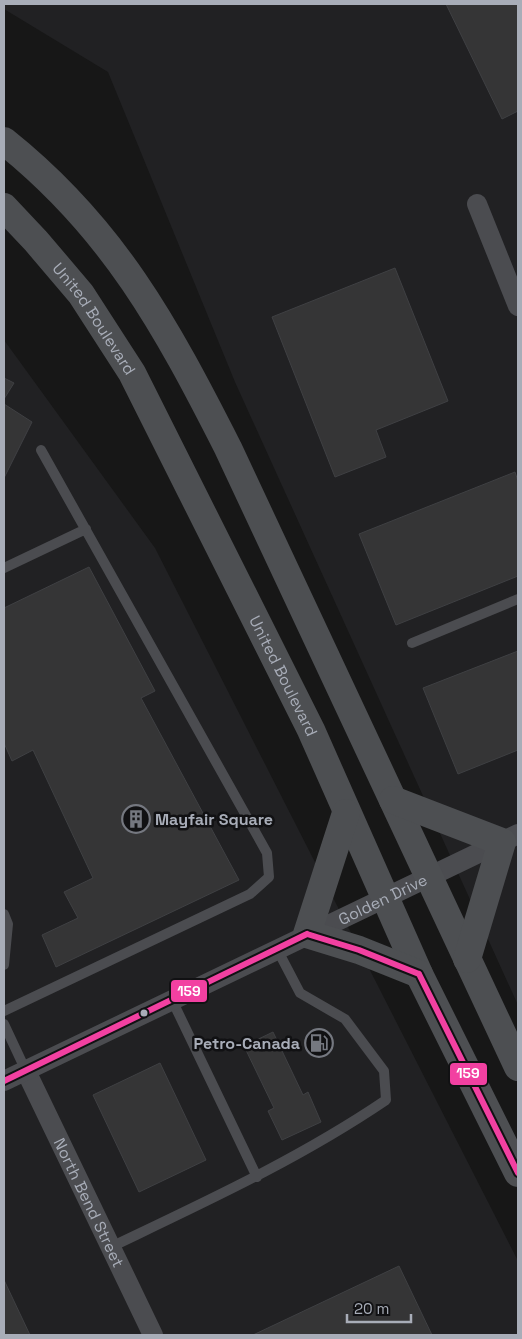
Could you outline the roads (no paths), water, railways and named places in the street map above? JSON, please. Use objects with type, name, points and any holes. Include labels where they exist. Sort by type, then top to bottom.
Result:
[{"type":"main road","points":[[4,141],[33,164],[75,206],[119,258],[156,313],[185,362],[228,448],[518,1067]]},
{"type":"main road","name":"United Boulevard","points":[[4,207],[81,294],[132,373],[311,730],[346,813],[419,974],[518,1173]]},
{"type":"main road","points":[[392,800],[510,838],[467,959]]},
{"type":"main road","points":[[346,813],[307,934],[359,950],[419,974]]},
{"type":"street","points":[[478,204],[518,306]]},
{"type":"street","name":"Golden Drive","points":[[4,1082],[307,934],[510,838]]},
{"type":"street","name":"North Bend Street","points":[[26,1071],[153,1335]]},
{"type":"lane","points":[[4,1011],[250,894],[269,877],[267,853],[41,450]]},
{"type":"lane","points":[[4,568],[86,529]]},
{"type":"lane","points":[[412,643],[518,599]]},
{"type":"lane","points":[[4,914],[8,924],[4,965]]},
{"type":"lane","points":[[111,1247],[257,1177],[337,1133],[386,1100],[384,1071],[345,1019],[300,993],[277,950]]},
{"type":"lane","points":[[172,1000],[257,1177]]},
{"type":"lane","points":[[4,1024],[26,1071]]},
{"type":"place","name":"Mayfair Square","points":[[136,819]]},
{"type":"place","name":"Petro-Canada","points":[[319,1043]]}]
